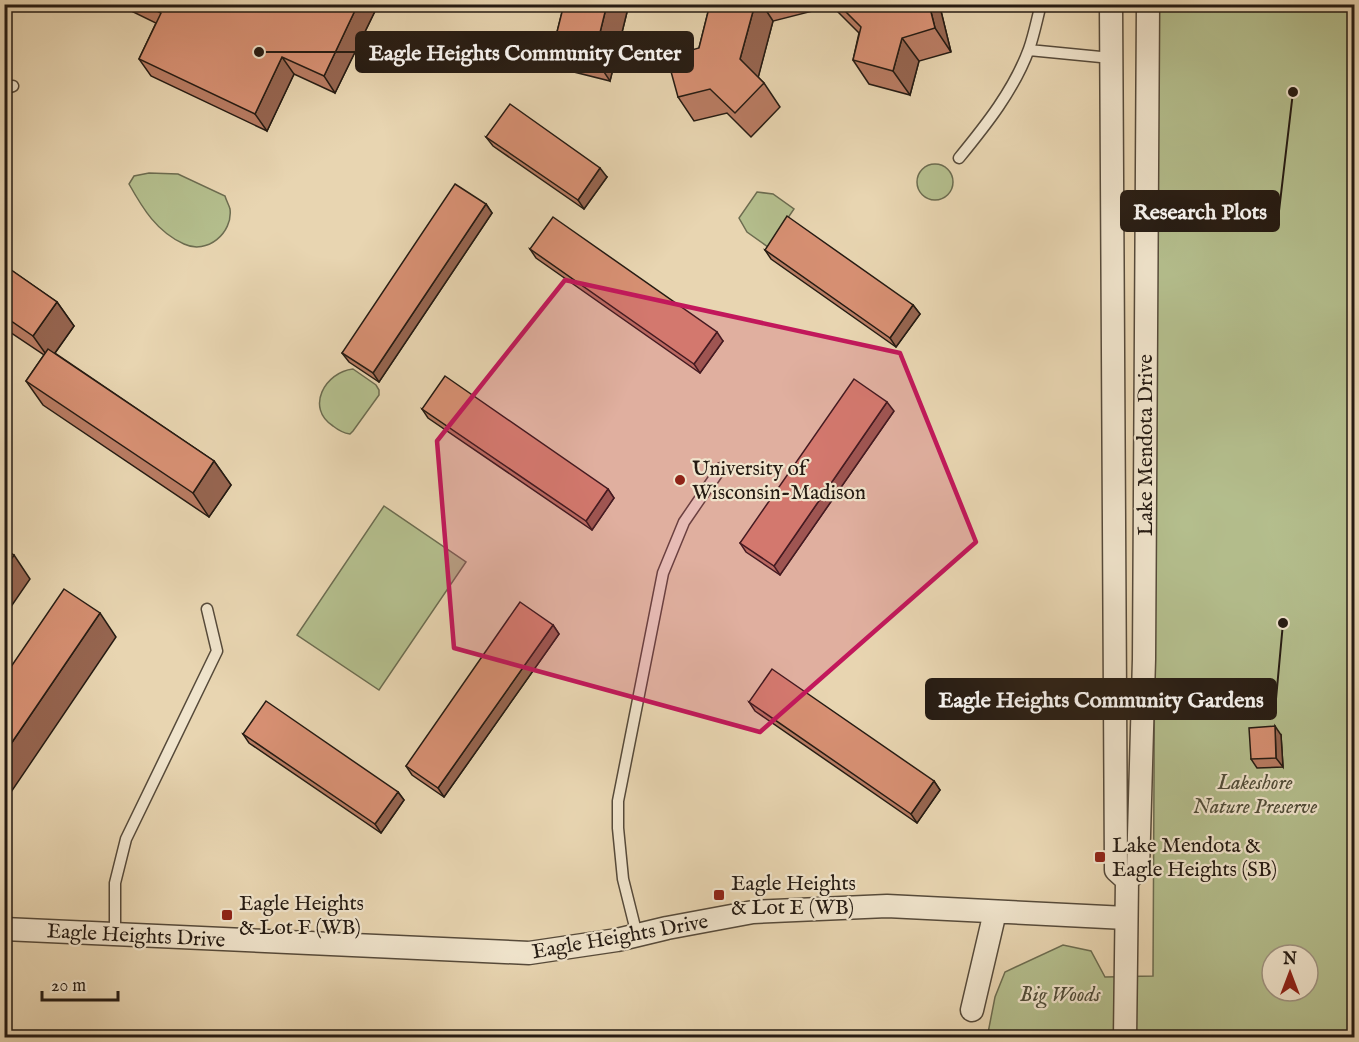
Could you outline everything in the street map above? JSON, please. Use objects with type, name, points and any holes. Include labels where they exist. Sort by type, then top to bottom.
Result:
[{"type":"street","name":"Lake Mendota Drive","points":[[1111,4],[1116,870],[1126,880],[1125,1038]]},
{"type":"street","name":"Lake Mendota Drive","points":[[1126,880],[1138,870],[1143,671],[1148,4]]},
{"type":"street","name":"Eagle Heights Drive","points":[[4,929],[529,953],[617,940],[753,912],[888,906],[1126,918]]},
{"type":"street","points":[[972,1010],[994,912]]},
{"type":"lane","points":[[959,158],[989,121],[1029,50],[1041,4]]},
{"type":"lane","points":[[1029,50],[1111,58]]},
{"type":"lane","points":[[637,935],[622,879],[618,801],[637,716],[663,573],[684,522],[721,468]]},
{"type":"lane","points":[[115,933],[116,883],[126,839],[217,651],[207,609]]},
{"type":"highlighted area","points":[[565,280],[900,353],[976,542],[760,732],[454,648],[437,441]]},
{"type":"green space","name":"Lakeshore Nature Preserve","points":[[1158,5],[1354,5],[1354,1037],[987,1038],[995,997],[1005,972],[1063,945],[1091,951],[1105,977],[1153,976]]},
{"type":"green space","points":[[935,164],[948,169],[953,182],[948,195],[935,200],[922,195],[917,182],[922,169]]},
{"type":"green space","points":[[149,173],[178,174],[225,196],[230,209],[230,218],[223,234],[209,244],[193,247],[166,233],[145,211],[129,184],[134,176]]},
{"type":"green space","points":[[757,192],[773,194],[794,209],[768,247],[747,232],[739,218]]},
{"type":"green space","points":[[353,369],[376,385],[379,395],[350,434],[339,430],[325,419],[320,410],[320,401],[322,392],[334,377]]},
{"type":"green space","points":[[384,506],[466,562],[379,690],[297,635]]},
{"type":"building","points":[[142,4],[358,4],[324,76],[282,57],[255,114],[139,59],[161,13]]},
{"type":"building","points":[[564,4],[607,4],[594,57],[553,48]]},
{"type":"building","points":[[710,4],[755,4],[740,59],[764,83],[735,113],[710,89],[678,97],[667,57],[699,48]]},
{"type":"building","points":[[838,4],[929,4],[935,28],[902,38],[893,71],[853,60],[861,27]]},
{"type":"building","points":[[510,104],[600,168],[578,200],[486,137]]},
{"type":"building","points":[[455,184],[486,204],[373,373],[342,353]]},
{"type":"building","points":[[787,216],[913,305],[890,338],[765,250]]},
{"type":"building","points":[[553,217],[717,332],[694,364],[530,249]]},
{"type":"building","points":[[4,265],[57,302],[33,336],[4,316]]},
{"type":"building","points":[[48,349],[214,461],[193,493],[26,381]]},
{"type":"building","points":[[445,376],[608,489],[586,521],[422,409]]},
{"type":"building","points":[[854,379],[887,402],[774,566],[740,543]]},
{"type":"building","points":[[4,549],[14,555],[4,569]]},
{"type":"building","points":[[64,589],[100,613],[4,754],[4,677]]},
{"type":"building","points":[[520,602],[553,625],[438,788],[406,766]]},
{"type":"building","points":[[772,669],[934,781],[911,814],[749,702]]},
{"type":"building","points":[[266,701],[398,792],[375,824],[243,734]]},
{"type":"building","points":[[1275,726],[1276,758],[1251,759],[1249,728]]},
{"type":"place","name":"Eagle Heights Community Center","points":[[259,52]]},
{"type":"place","name":"Research Plots","points":[[1293,92]]},
{"type":"place","name":"University of Wisconsin-Madison","points":[[680,480]]},
{"type":"place","name":"Eagle Heights Community Gardens","points":[[1283,623]]},
{"type":"place","name":"Lake Mendota & Eagle Heights (SB)","points":[[1100,857]]},
{"type":"place","name":"Eagle Heights & Lot E (WB)","points":[[719,895]]},
{"type":"place","name":"Eagle Heights & Lot F (WB)","points":[[227,915]]},
{"type":"park label","name":"Big Woods","points":[[1060,994]]}]
